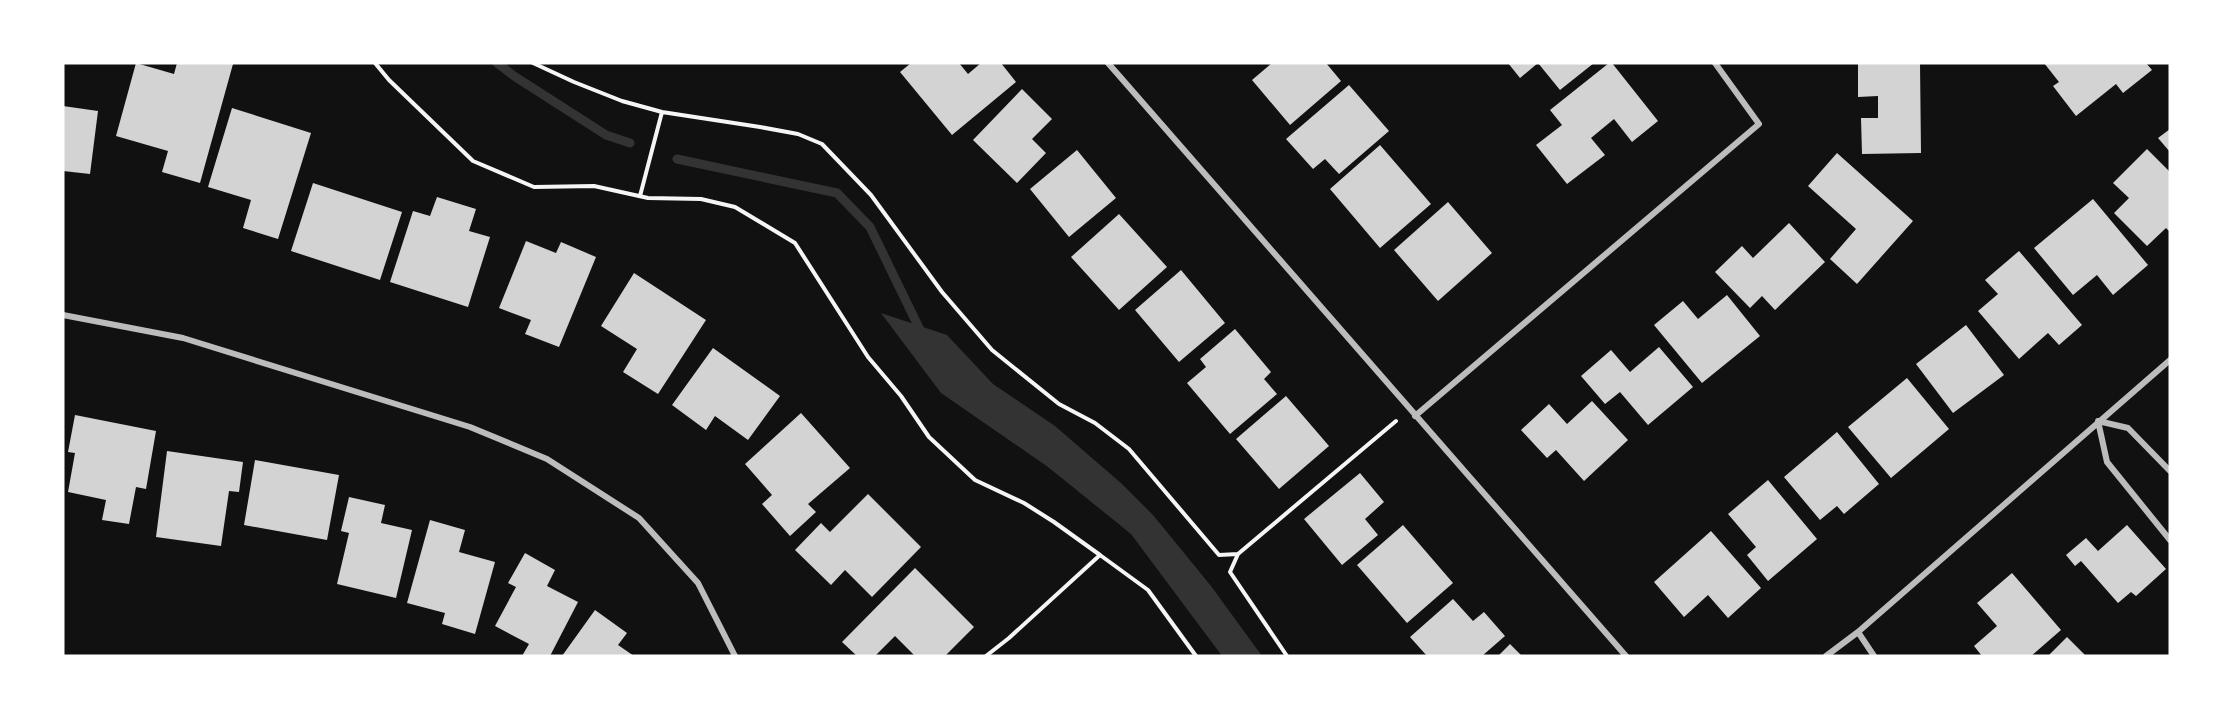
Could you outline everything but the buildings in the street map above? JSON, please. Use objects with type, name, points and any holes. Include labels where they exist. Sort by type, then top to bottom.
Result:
[{"type":"street","points":[[1108,63],[1626,656]]},
{"type":"street","points":[[1415,416],[1759,124],[1715,63]]},
{"type":"street","points":[[63,315],[183,338],[470,427],[547,459],[639,518],[698,583],[735,656]]},
{"type":"street","points":[[1826,656],[1858,632],[2170,360]]},
{"type":"street","points":[[2098,421],[2128,428],[2170,471]]},
{"type":"street","points":[[2098,421],[2107,462],[2170,540]]},
{"type":"street","points":[[1858,632],[1874,656]]},
{"type":"path","points":[[375,63],[389,80],[473,161],[534,187],[594,186],[640,196],[701,200],[735,207],[795,243],[868,357],[901,396],[929,437],[975,480],[1034,509],[1148,590],[1196,656]]},
{"type":"path","points":[[533,63],[603,93],[663,112],[789,132],[822,144],[871,195],[942,292],[992,350],[1059,404],[1095,423],[1129,449],[1218,555],[1238,554]]},
{"type":"path","points":[[640,196],[663,112]]},
{"type":"path","points":[[1287,656],[1230,572],[1238,554],[1409,409]]},
{"type":"path","points":[[986,656],[1100,555]]},
{"type":"shaded area","points":[[881,313],[947,335],[993,384],[1055,426],[1122,484],[1153,515],[1211,586],[1262,656],[1222,656],[1131,534],[1048,467],[941,393]]},
{"type":"waterway","points":[[497,63],[606,135],[630,143]]},
{"type":"waterway","points":[[677,159],[837,193],[870,227],[923,336]]}]
